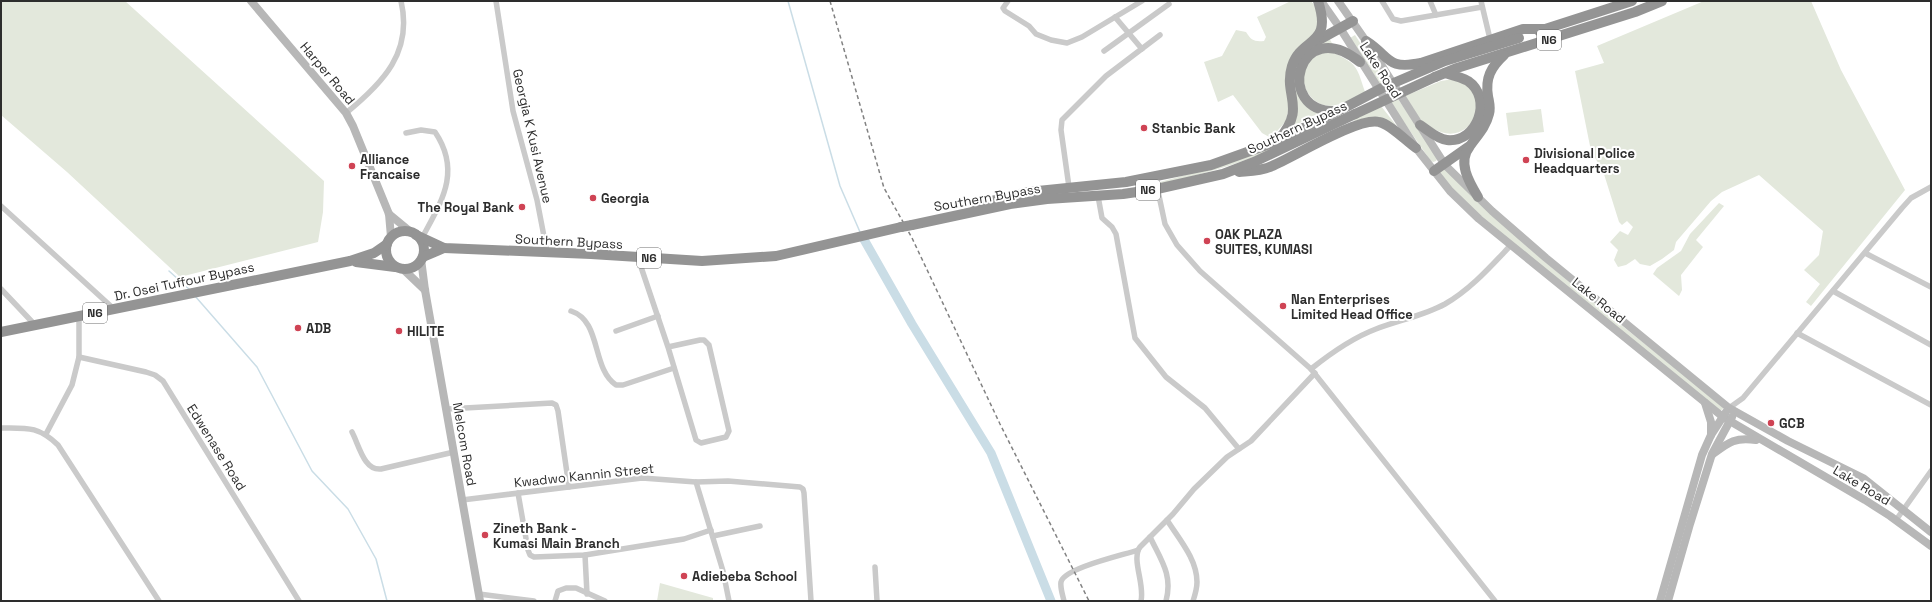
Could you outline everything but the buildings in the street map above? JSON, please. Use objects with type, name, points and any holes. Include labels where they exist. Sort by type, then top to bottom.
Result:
[{"type":"highway","points":[[1313,42],[1319,33],[1322,22],[1319,1]]},
{"type":"highway","name":"Southern Bypass","points":[[417,236],[444,248],[702,261],[768,257],[853,239],[929,221],[1007,200],[1069,187],[1108,184],[1154,177],[1211,165],[1275,142],[1401,80],[1445,62],[1632,1]]},
{"type":"highway","name":"Southern Bypass","points":[[1007,200],[1098,196],[1157,189],[1223,174],[1254,162],[1440,75],[1635,12],[1662,1]]},
{"type":"highway","points":[[1275,142],[1288,127],[1293,114],[1290,78],[1294,62],[1302,51],[1313,42],[1353,21]]},
{"type":"highway","points":[[1366,41],[1390,62],[1399,66],[1406,66],[1421,63],[1523,30],[1544,29]]},
{"type":"highway","points":[[1341,110],[1324,110],[1310,104],[1302,92],[1300,85],[1301,67],[1309,55],[1320,49],[1327,48],[1334,48],[1348,54],[1360,62]]},
{"type":"highway","points":[[1434,172],[1468,147],[1480,133],[1488,119],[1490,112],[1487,88],[1489,73],[1496,63],[1506,54]]},
{"type":"highway","points":[[1420,125],[1438,137],[1447,140],[1464,136],[1470,132],[1478,120],[1481,107],[1478,92],[1467,80],[1440,75]]},
{"type":"highway","points":[[1223,174],[1271,167],[1364,122],[1372,121],[1386,124],[1416,148]]},
{"type":"highway","points":[[1468,147],[1465,164],[1467,178],[1478,197]]},
{"type":"highway","name":"N6","points":[[389,241],[401,232],[417,236]]},
{"type":"highway","points":[[417,236],[423,247],[422,258]]},
{"type":"highway","points":[[389,241],[387,257],[399,268]]},
{"type":"highway","name":"Dr. Osei Tuffour Bypass","points":[[1,332],[36,326],[193,292],[350,262],[374,253],[389,241]]},
{"type":"highway","name":"Southern Bypass","points":[[422,258],[444,248]]},
{"type":"highway","name":"N6","points":[[399,268],[414,267],[422,258]]},
{"type":"highway","name":"Dr. Osei Tuffour Bypass","points":[[350,262],[373,263],[399,268]]},
{"type":"main road","name":"Harper Road","points":[[251,1],[346,113],[354,126],[389,214],[389,241]]},
{"type":"main road","name":"Lake Road","points":[[1319,1],[1340,28],[1360,62],[1416,148],[1450,191],[1479,219],[1726,419],[1797,459],[1896,520],[1931,546]]},
{"type":"main road","name":"Lake Road","points":[[1338,1],[1353,21],[1445,165],[1546,258],[1732,410],[1788,441],[1862,478],[1931,532]]},
{"type":"main road","name":"Harper Road","points":[[389,214],[417,236]]},
{"type":"main road","name":"Melcom Road","points":[[422,258],[425,290],[479,597]]},
{"type":"main road","points":[[399,268],[425,290]]},
{"type":"main road","points":[[1660,601],[1698,469],[1711,435],[1711,422],[1704,402]]},
{"type":"main road","points":[[1711,435],[1732,410]]},
{"type":"main road","points":[[1668,601],[1712,454],[1726,419]]},
{"type":"main road","points":[[1712,454],[1730,441],[1738,438],[1761,440]]},
{"type":"street","points":[[346,113],[366,97],[388,71],[398,55],[405,15],[401,1]]},
{"type":"street","name":"Georgia K Kusi Avenue","points":[[496,1],[513,111],[539,207],[547,252]]},
{"type":"street","points":[[1008,1],[1003,8],[1005,11],[1029,26],[1036,34],[1051,40],[1068,43],[1082,37],[1142,1]]},
{"type":"street","points":[[1382,1],[1393,19],[1402,21],[1413,21],[1482,4],[1490,40]]},
{"type":"street","points":[[1430,1],[1436,15]]},
{"type":"street","points":[[1632,1],[1635,12]]},
{"type":"street","points":[[1104,51],[1169,4]]},
{"type":"street","points":[[1115,17],[1142,49]]},
{"type":"street","points":[[1069,187],[1061,130],[1062,120],[1106,76],[1160,35]]},
{"type":"street","points":[[406,132],[421,130],[435,132],[443,145],[449,170],[448,184],[442,201],[417,236]]},
{"type":"street","points":[[1154,177],[1165,224],[1170,234],[1200,272],[1313,371],[1495,601]]},
{"type":"street","points":[[1732,410],[1911,198],[1931,187]]},
{"type":"street","points":[[1098,196],[1102,218],[1116,234],[1135,338],[1166,377],[1205,408],[1240,449]]},
{"type":"street","points":[[1,206],[114,309]]},
{"type":"street","points":[[1064,601],[1061,585],[1065,577],[1079,569],[1138,550],[1194,489],[1227,457],[1251,441],[1313,371],[1331,354],[1360,336],[1377,328],[1428,312],[1459,296],[1511,245]]},
{"type":"street","points":[[1865,253],[1931,287]]},
{"type":"street","points":[[638,258],[668,347],[697,442],[701,444],[726,437],[729,431],[709,345],[704,340],[700,340],[668,347]]},
{"type":"street","points":[[1,289],[36,326]]},
{"type":"street","points":[[1833,291],[1931,345]]},
{"type":"street","points":[[571,311],[579,314],[586,322],[605,373],[616,385],[623,385],[674,368]]},
{"type":"street","points":[[46,434],[72,385],[79,357],[79,316]]},
{"type":"street","points":[[616,331],[658,316]]},
{"type":"street","points":[[1797,333],[1931,405]]},
{"type":"street","name":"Edwenase Road","points":[[79,357],[146,372],[155,375],[163,381],[299,601]]},
{"type":"street","points":[[446,409],[552,403],[556,405],[569,486]]},
{"type":"street","points":[[1,428],[29,428],[46,434],[58,445],[159,601]]},
{"type":"street","points":[[352,432],[368,465],[373,469],[381,469],[454,452]]},
{"type":"street","points":[[1896,520],[1931,471]]},
{"type":"street","name":"Kwadwo Kannin Street","points":[[462,500],[650,477],[696,482],[728,481],[795,486],[803,489],[811,601]]},
{"type":"street","points":[[696,482],[712,533],[729,601]]},
{"type":"street","points":[[518,493],[530,555],[539,558],[585,555],[760,526]]},
{"type":"street","points":[[1167,520],[1189,554],[1195,568],[1197,583],[1193,601]]},
{"type":"street","points":[[1150,537],[1169,579],[1170,589],[1166,601]]},
{"type":"street","points":[[1138,550],[1136,559],[1142,588],[1141,601]]},
{"type":"street","points":[[585,555],[588,594]]},
{"type":"street","points":[[875,567],[877,601]]},
{"type":"street","points":[[555,601],[558,591],[566,588],[576,588],[602,601]]},
{"type":"street","points":[[479,597],[534,601]]},
{"type":"shaded area","points":[[1,1],[125,1],[324,181],[323,212],[318,242],[180,277],[67,172],[1,115]]},
{"type":"shaded area","points":[[1291,1],[1311,1],[1315,6],[1319,19],[1315,33],[1301,46],[1286,121],[1271,138],[1262,133],[1233,95],[1218,102],[1204,62],[1222,56],[1236,30],[1246,32],[1253,40],[1264,41],[1266,37],[1257,17]]},
{"type":"shaded area","points":[[1704,1],[1811,1],[1841,70],[1905,190],[1811,306],[1806,302],[1820,284],[1804,270],[1819,255],[1823,231],[1759,175],[1722,192],[1711,201],[1676,242],[1674,250],[1662,259],[1650,266],[1640,264],[1635,259],[1626,265],[1618,267],[1614,260],[1618,250],[1610,242],[1620,231],[1628,235],[1633,227],[1627,221],[1622,225],[1619,222],[1603,171],[1591,151],[1575,71],[1604,63],[1597,46]]},
{"type":"shaded area","points":[[1355,35],[1385,81],[1378,85],[1350,38]]},
{"type":"shaded area","points":[[1328,36],[1333,45],[1318,47],[1297,82],[1321,112],[1290,128],[1297,106],[1294,75],[1299,60],[1313,46]]},
{"type":"shaded area","points":[[1330,51],[1351,62],[1360,76],[1365,92],[1334,106],[1323,105],[1311,97],[1307,92],[1304,79],[1304,72],[1311,59]]},
{"type":"shaded area","points":[[1453,79],[1467,85],[1474,94],[1477,104],[1476,113],[1472,122],[1465,129],[1456,133],[1445,133],[1424,124],[1405,96],[1441,81]]},
{"type":"shaded area","points":[[1398,99],[1438,157],[1436,161],[1433,162],[1430,160],[1390,102]]},
{"type":"shaded area","points":[[1381,106],[1403,134],[1381,119],[1370,118],[1355,121],[1353,120]]},
{"type":"shaded area","points":[[1541,109],[1544,132],[1509,136],[1506,113]]},
{"type":"shaded area","points":[[1285,143],[1224,167],[1161,184],[1160,182],[1218,166]]},
{"type":"shaded area","points":[[1444,166],[1524,244],[1606,313],[1722,405],[1723,409],[1720,411],[1478,214],[1437,172]]},
{"type":"shaded area","points":[[1719,203],[1724,206],[1696,240],[1703,247],[1681,275],[1682,290],[1679,296],[1653,274],[1657,268],[1681,251],[1690,234]]},
{"type":"shaded area","points":[[660,583],[713,598],[713,601],[657,601]]},
{"type":"waterway","points":[[788,1],[840,186],[860,232]]},
{"type":"waterway","points":[[862,236],[912,324],[991,453],[1051,601]]},
{"type":"waterway","points":[[169,271],[189,289]]},
{"type":"waterway","points":[[195,296],[257,367],[312,471],[348,509],[376,559],[387,601]]},
{"type":"railway","points":[[830,1],[884,188],[912,238],[1000,424],[1089,601]]},
{"type":"place","name":"Stanbic Bank","points":[[1144,128]]},
{"type":"place","name":"Divisional Police Headquarters","points":[[1526,160]]},
{"type":"place","name":"Alliance Francaise","points":[[352,166]]},
{"type":"place","name":"Georgia","points":[[593,198]]},
{"type":"place","name":"The Royal Bank","points":[[522,207]]},
{"type":"place","name":"OAK PLAZA SUITES, KUMASI","points":[[1207,241]]},
{"type":"place","name":"Nan Enterprises Limited Head Office","points":[[1283,306]]},
{"type":"place","name":"ADB","points":[[298,328]]},
{"type":"place","name":"HILITE","points":[[399,331]]},
{"type":"place","name":"GCB","points":[[1771,423]]},
{"type":"place","name":"Zineth Bank - Kumasi Main Branch","points":[[485,535]]},
{"type":"place","name":"Adiebeba School","points":[[684,576]]}]
